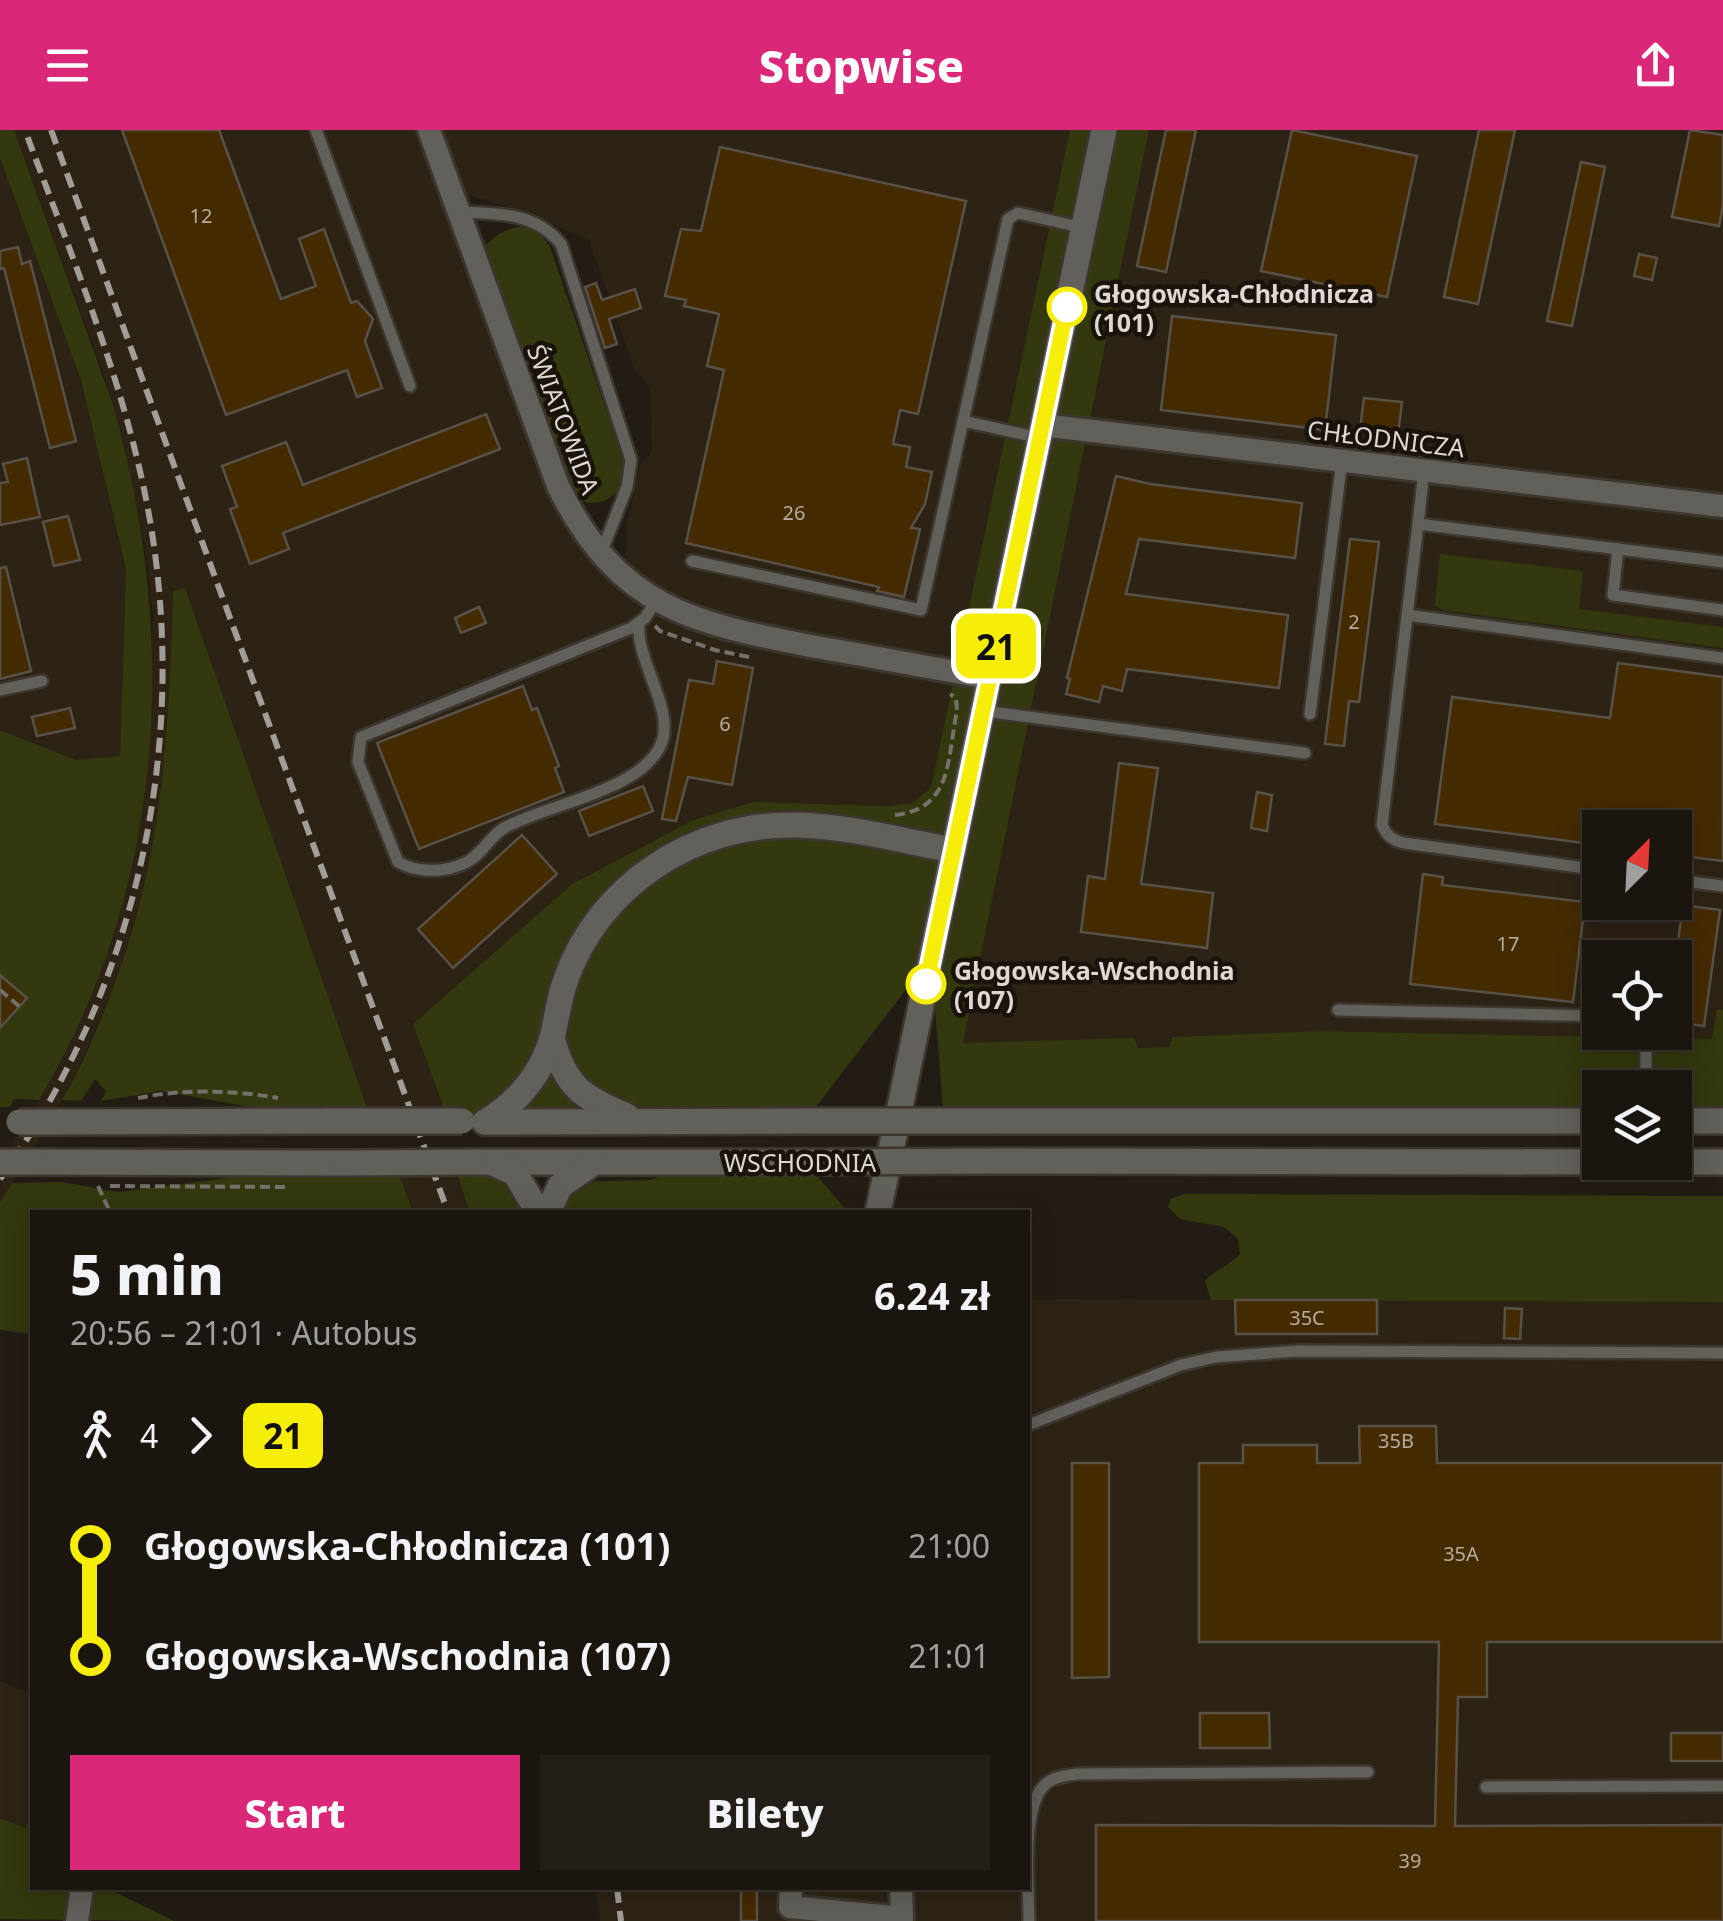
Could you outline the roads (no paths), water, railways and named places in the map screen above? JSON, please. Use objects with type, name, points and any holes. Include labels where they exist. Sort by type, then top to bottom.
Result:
[{"type":"street","name":"ŚWIATOWIDA","points":[[429,130],[558,486],[574,519],[600,555],[656,601],[713,626],[989,678]]},
{"type":"street","points":[[878,1210],[1104,130]]},
{"type":"street","name":"CHŁODNICZA","points":[[1041,431],[1342,460],[1723,506]]},
{"type":"street","points":[[474,1122],[509,1106],[525,1090],[552,1038],[564,984],[591,931],[635,880],[670,856],[721,835],[793,825],[860,832],[954,850]]},
{"type":"street","points":[[552,1038],[559,1064],[576,1088],[607,1108],[641,1122]]},
{"type":"street","points":[[1692,1121],[1723,1121]]},
{"type":"street","name":"WSCHODNIA","points":[[10,1122],[1582,1122]]},
{"type":"street","name":"WSCHODNIA","points":[[0,1162],[1582,1162]]},
{"type":"street","points":[[480,1162],[514,1174],[537,1210]]},
{"type":"street","points":[[549,1210],[560,1186],[594,1162]]},
{"type":"street","points":[[1692,1162],[1723,1162]]},
{"type":"street","points":[[77,1921],[82,1890]]},
{"type":"street","points":[[791,1890],[790,1907],[904,1920],[901,1890]]},
{"type":"lane","points":[[316,130],[410,386]]},
{"type":"lane","points":[[459,212],[529,220],[544,227],[561,244],[631,460],[628,487],[600,555]]},
{"type":"lane","points":[[692,561],[921,610],[1008,218],[1018,212],[1084,228]]},
{"type":"lane","points":[[963,420],[1041,431]]},
{"type":"lane","points":[[1310,714],[1342,460]]},
{"type":"lane","points":[[1424,470],[1382,825],[1389,837],[1404,843],[1582,868]]},
{"type":"lane","points":[[1418,524],[1723,562]]},
{"type":"lane","points":[[1618,549],[1614,595],[1723,610]]},
{"type":"lane","points":[[638,624],[639,642],[664,726],[661,743],[644,768],[507,826],[465,863],[432,871],[398,862],[358,762],[361,736],[638,624],[656,601]]},
{"type":"lane","points":[[1407,615],[1723,658]]},
{"type":"lane","points":[[0,690],[42,680]]},
{"type":"lane","points":[[982,711],[1304,753]]},
{"type":"lane","points":[[1692,882],[1723,886]]},
{"type":"lane","points":[[1338,1010],[1582,1016]]},
{"type":"lane","points":[[1030,1424],[1181,1365],[1216,1358],[1298,1351],[1723,1352]]},
{"type":"lane","points":[[1030,1807],[1043,1785],[1077,1774],[1368,1772]]},
{"type":"lane","points":[[1486,1787],[1723,1786]]},
{"type":"lane","points":[[1029,1890],[1029,1921]]},
{"type":"railway","points":[[0,1179],[49,1102],[89,1021],[121,936],[144,849],[158,760],[163,669],[158,579],[133,443],[91,307],[25,130]]},
{"type":"railway","points":[[51,130],[447,1210]]},
{"type":"railway","points":[[617,1890],[621,1921]]},
{"type":"place","name":"Głogowska-Chłodnicza (101)","points":[[1067,307]]},
{"type":"place","name":"Głogowska-Wschodnia (107)","points":[[926,984]]}]
